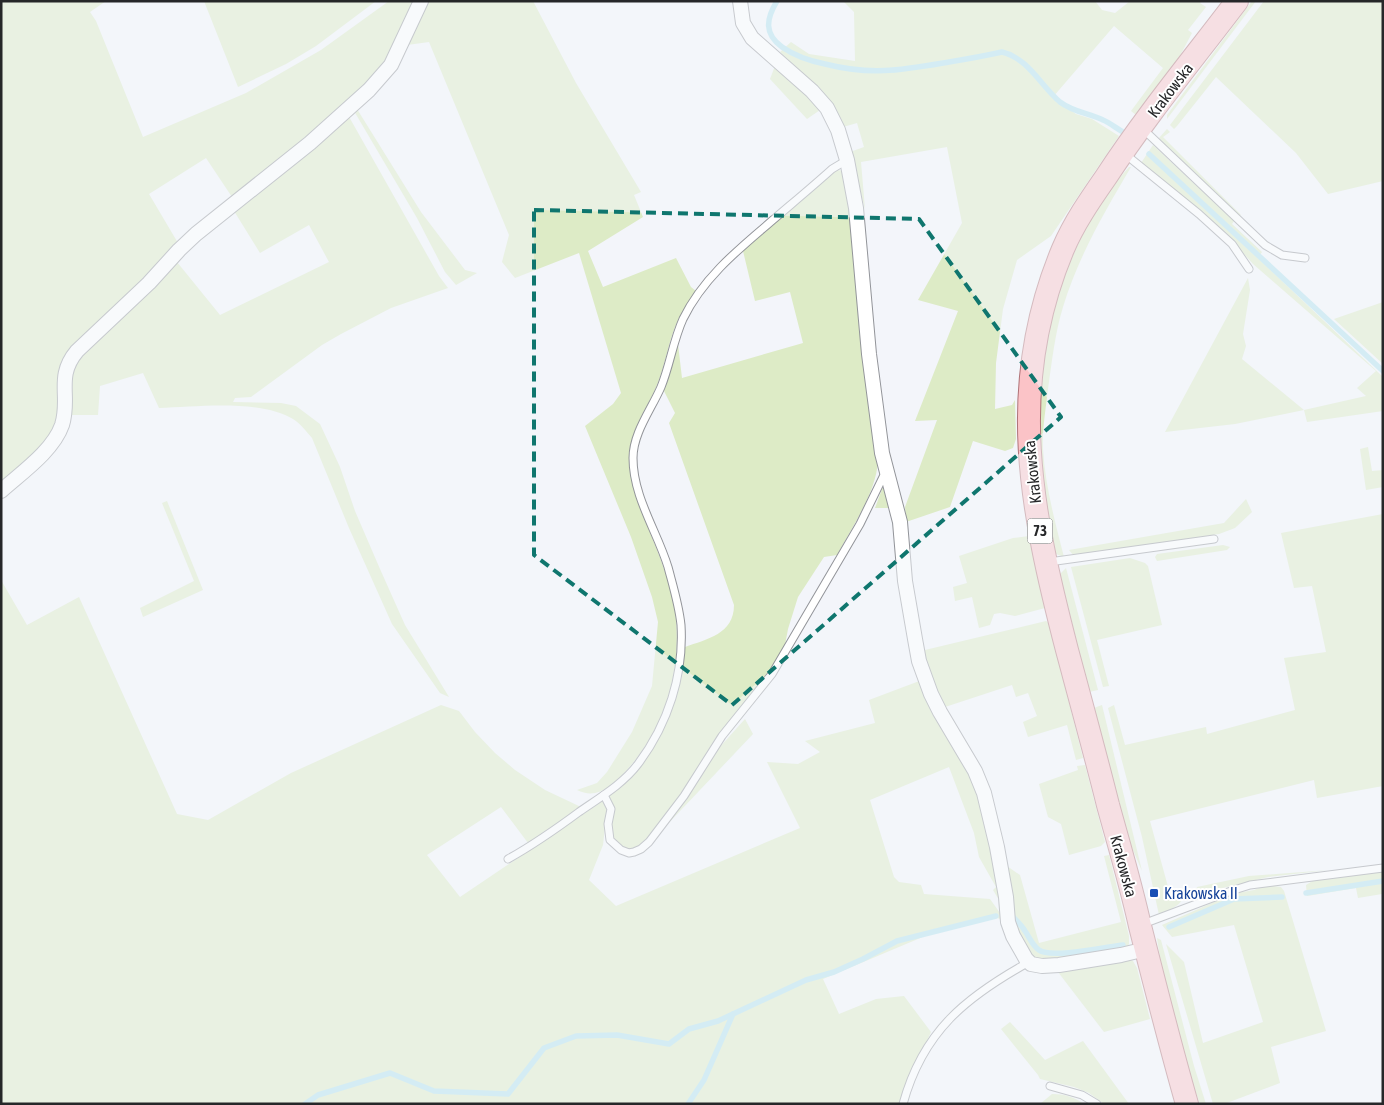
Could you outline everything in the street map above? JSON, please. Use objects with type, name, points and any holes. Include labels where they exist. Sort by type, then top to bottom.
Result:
[{"type":"main road","name":"Krakowska","points":[[1188,1104],[1172,1053],[1051,588],[1035,507],[1028,448],[1029,396],[1031,364],[1037,333],[1048,293],[1071,233],[1122,152],[1237,1]]},
{"type":"street","points":[[1,491],[44,452],[58,434],[65,411],[65,372],[70,359],[149,283],[196,234],[310,143],[369,90],[391,65],[421,1]]},
{"type":"street","points":[[740,1],[743,23],[752,38],[812,91],[827,108],[838,130],[847,160],[856,208],[882,453],[900,522],[905,581],[920,661],[931,694],[975,771],[982,788],[997,847],[1006,896],[1008,922],[1020,952],[1029,962],[1037,965],[1059,966],[1121,955],[1146,948]]},
{"type":"lane","points":[[1141,127],[1265,245],[1282,256],[1305,258]]},
{"type":"lane","points":[[1122,152],[1199,214],[1232,244],[1249,269]]},
{"type":"lane","points":[[508,858],[539,840],[604,795],[637,765],[652,743],[669,706],[676,684],[680,666],[681,623],[667,564],[644,507],[634,468],[633,457],[640,430],[662,385],[672,348],[684,318],[711,276],[738,249],[832,170],[847,160]]},
{"type":"lane","points":[[604,795],[611,809],[608,824],[610,840],[621,850],[629,853],[641,849],[649,842],[684,796],[722,736],[772,674],[863,518],[883,477],[888,473]]},
{"type":"lane","points":[[1046,562],[1214,539]]},
{"type":"lane","points":[[1140,925],[1250,885],[1383,868]]},
{"type":"lane","points":[[903,1104],[918,1064],[943,1025],[974,996],[1029,962]]},
{"type":"lane","points":[[1050,1086],[1082,1095],[1097,1104]]},
{"type":"highlighted area","points":[[534,210],[919,219],[1061,417],[732,705],[534,555]]},
{"type":"green space","points":[[1,1],[106,1],[90,12],[96,21],[143,137],[246,93],[321,50],[389,1],[416,1],[395,50],[369,83],[234,200],[206,158],[149,194],[178,243],[66,357],[59,417],[55,428],[41,448],[1,483]]},
{"type":"green space","points":[[204,1],[376,1],[316,46],[286,64],[238,87]]},
{"type":"green space","points":[[426,1],[533,1],[576,83],[641,192],[634,195],[643,217],[588,251],[603,287],[676,258],[691,287],[696,291],[675,327],[663,368],[654,392],[636,428],[630,451],[631,473],[636,494],[670,586],[674,603],[676,649],[674,671],[662,715],[652,735],[640,754],[625,772],[615,782],[598,792],[584,793],[577,790],[597,783],[607,772],[632,732],[652,686],[658,622],[652,597],[631,537],[585,426],[613,404],[621,393],[579,253],[515,278],[502,262],[509,235],[429,42],[407,45]]},
{"type":"green space","points":[[843,1],[1095,1],[1102,10],[1115,13],[1130,1],[1202,1],[1200,3],[1206,7],[1188,30],[1192,33],[1173,69],[1136,115],[1131,111],[1163,68],[1114,26],[1053,97],[1076,114],[1092,119],[1119,136],[1051,236],[1017,260],[1003,309],[996,363],[995,409],[1012,405],[1015,400],[1016,439],[1013,448],[1005,451],[973,441],[950,507],[906,522],[905,507],[937,420],[915,421],[958,311],[918,300],[962,223],[947,147],[861,162],[865,209],[850,152],[864,147],[857,123],[843,127],[833,105],[820,89],[780,52],[791,42],[809,54],[855,61],[854,12]]},
{"type":"green space","points":[[1252,1],[1256,1],[1167,119],[1167,115]]},
{"type":"green space","points":[[1264,1],[1383,1],[1383,181],[1328,194],[1296,153],[1216,77],[1177,126],[1174,129],[1170,125]]},
{"type":"green space","points":[[775,66],[797,84],[820,110],[807,119],[770,79]]},
{"type":"green space","points":[[357,109],[421,212],[465,270],[477,273],[456,285],[445,272],[417,218],[354,111]]},
{"type":"green space","points":[[348,115],[439,276],[448,288],[391,308],[341,334],[322,345],[251,397],[235,398],[233,402],[281,403],[296,406],[320,424],[340,467],[355,511],[405,625],[449,697],[440,693],[392,624],[349,528],[312,438],[296,421],[279,413],[246,406],[159,408],[143,373],[100,386],[98,415],[71,415],[73,367],[88,348],[177,262],[220,315],[329,262],[309,225],[260,253],[234,211]]},
{"type":"green space","points":[[1167,129],[1170,132],[1163,137],[1241,215],[1238,217],[1164,144],[1159,138]]},
{"type":"green space","points":[[1153,145],[1234,221],[1232,224],[1262,252],[1258,258],[1383,377],[1383,411],[1307,422],[1304,410],[1366,396],[1357,388],[1376,371],[1253,264],[1213,224],[1141,163]]},
{"type":"green space","points":[[1131,167],[1102,217],[1076,270],[1063,307],[1054,347],[1044,419],[1043,449],[1048,490],[1064,557],[1056,554],[1039,463],[1041,392],[1045,357],[1061,288],[1073,255],[1107,194]]},
{"type":"green space","points":[[836,170],[845,171],[878,461],[873,485],[862,510],[837,555],[824,557],[798,597],[785,645],[775,662],[650,836],[640,847],[632,850],[626,849],[613,838],[608,796],[631,775],[672,707],[682,677],[685,647],[710,638],[724,629],[733,615],[734,605],[669,423],[675,413],[663,389],[678,344],[682,378],[803,343],[790,292],[755,301],[743,251]]},
{"type":"green space","points":[[1248,278],[1250,290],[1243,334],[1246,346],[1242,359],[1304,410],[1235,424],[1165,432]]},
{"type":"green space","points":[[1383,302],[1383,364],[1334,319]]},
{"type":"green space","points":[[1368,447],[1372,471],[1383,470],[1383,487],[1366,490],[1360,449]]},
{"type":"green space","points":[[885,481],[893,508],[875,508]]},
{"type":"green space","points":[[1246,499],[1252,512],[1235,528],[1219,534],[1074,556],[1069,550],[1224,523]]},
{"type":"green space","points":[[167,501],[203,590],[143,617],[140,608],[194,581],[162,503]]},
{"type":"green space","points":[[1383,514],[1383,786],[1317,798],[1314,780],[1150,821],[1170,894],[1185,891],[1179,903],[1159,915],[1142,837],[1108,708],[1114,705],[1125,745],[1206,727],[1207,734],[1295,710],[1284,658],[1326,652],[1312,586],[1294,588],[1281,533]]},
{"type":"green space","points":[[1029,536],[1045,608],[1015,616],[1000,613],[994,614],[990,625],[979,628],[972,597],[955,601],[953,587],[967,583],[959,556],[1013,538]]},
{"type":"green space","points":[[1223,545],[1230,547],[1227,550],[1157,561],[1155,557],[1157,554]]},
{"type":"green space","points":[[1130,558],[1145,563],[1148,566],[1162,625],[1097,640],[1109,686],[1103,687],[1071,567]]},
{"type":"green space","points":[[1066,568],[1098,690],[1089,692],[1060,574]]},
{"type":"green space","points":[[1,580],[27,625],[79,597],[177,814],[208,820],[291,773],[441,705],[459,711],[475,732],[515,770],[545,790],[581,807],[528,843],[501,807],[427,855],[460,897],[604,800],[607,810],[603,845],[589,880],[616,906],[800,828],[767,762],[798,764],[820,752],[805,741],[875,723],[869,700],[922,680],[977,785],[1002,905],[993,890],[996,887],[979,857],[974,833],[949,767],[870,800],[894,877],[899,882],[921,885],[924,894],[990,899],[1005,920],[997,918],[925,936],[823,979],[839,1014],[876,999],[904,996],[931,1032],[899,1104],[1,1104]]},
{"type":"green space","points":[[1046,621],[1049,623],[1083,758],[1076,760],[1067,725],[1028,737],[1023,722],[1037,716],[1028,693],[1016,697],[1012,685],[942,708],[921,650]]},
{"type":"green space","points":[[1102,705],[1142,871],[1129,841],[1094,708]]},
{"type":"green space","points":[[745,719],[753,734],[663,829],[690,793],[718,749]]},
{"type":"green space","points":[[1085,765],[1105,842],[1101,846],[1069,855],[1061,824],[1048,817],[1039,784],[1078,770],[1077,766]]},
{"type":"green space","points":[[1109,855],[1129,936],[1127,948],[1062,962],[1042,960],[1032,956],[1020,938],[1012,913],[1004,864],[1020,875],[1039,943],[1121,922],[1104,856]]},
{"type":"green space","points":[[1329,870],[1268,877],[1223,888],[1194,899],[1197,887],[1249,876]]},
{"type":"green space","points":[[1383,871],[1383,896],[1382,894],[1358,898],[1356,888],[1307,896],[1306,885],[1314,880]]},
{"type":"green space","points":[[1267,885],[1281,887],[1284,891],[1326,1031],[1271,1047],[1280,1083],[1224,1104],[1213,1104],[1166,944],[1184,962],[1203,1043],[1263,1022],[1234,925],[1172,937],[1162,925],[1232,894],[1254,890]]},
{"type":"green space","points":[[1157,938],[1161,940],[1194,1066],[1206,1104],[1200,1104],[1180,1043],[1164,979]]},
{"type":"green space","points":[[1127,959],[1133,961],[1137,968],[1150,1019],[1104,1032],[1058,972]]},
{"type":"green space","points":[[1010,1022],[1045,1060],[1083,1041],[1129,1104],[1104,1104],[1089,1093],[1074,1087],[1040,1079],[1001,1029]]},
{"type":"green space","points":[[1052,1094],[1069,1096],[1084,1104],[1040,1104]]},
{"type":"waterway","points":[[777,1],[769,20],[772,37],[782,47],[803,58],[842,68],[872,71],[932,65],[1002,52],[1011,55],[1027,66],[1060,102],[1075,110],[1103,120],[1123,132]]},
{"type":"waterway","points":[[1149,154],[1383,371]]},
{"type":"waterway","points":[[1306,893],[1383,881]]},
{"type":"waterway","points":[[1169,927],[1234,899],[1282,897]]},
{"type":"waterway","points":[[305,1104],[318,1095],[390,1073],[434,1091],[508,1094],[544,1048],[576,1036],[617,1035],[669,1044],[689,1029],[718,1021],[806,980],[834,972],[897,941],[996,916]]},
{"type":"waterway","points":[[1013,917],[1035,946],[1045,952],[1066,953],[1123,945]]},
{"type":"waterway","points":[[688,1104],[704,1080],[733,1014]]},
{"type":"place","name":"Krakowska II","points":[[1154,893]]}]
